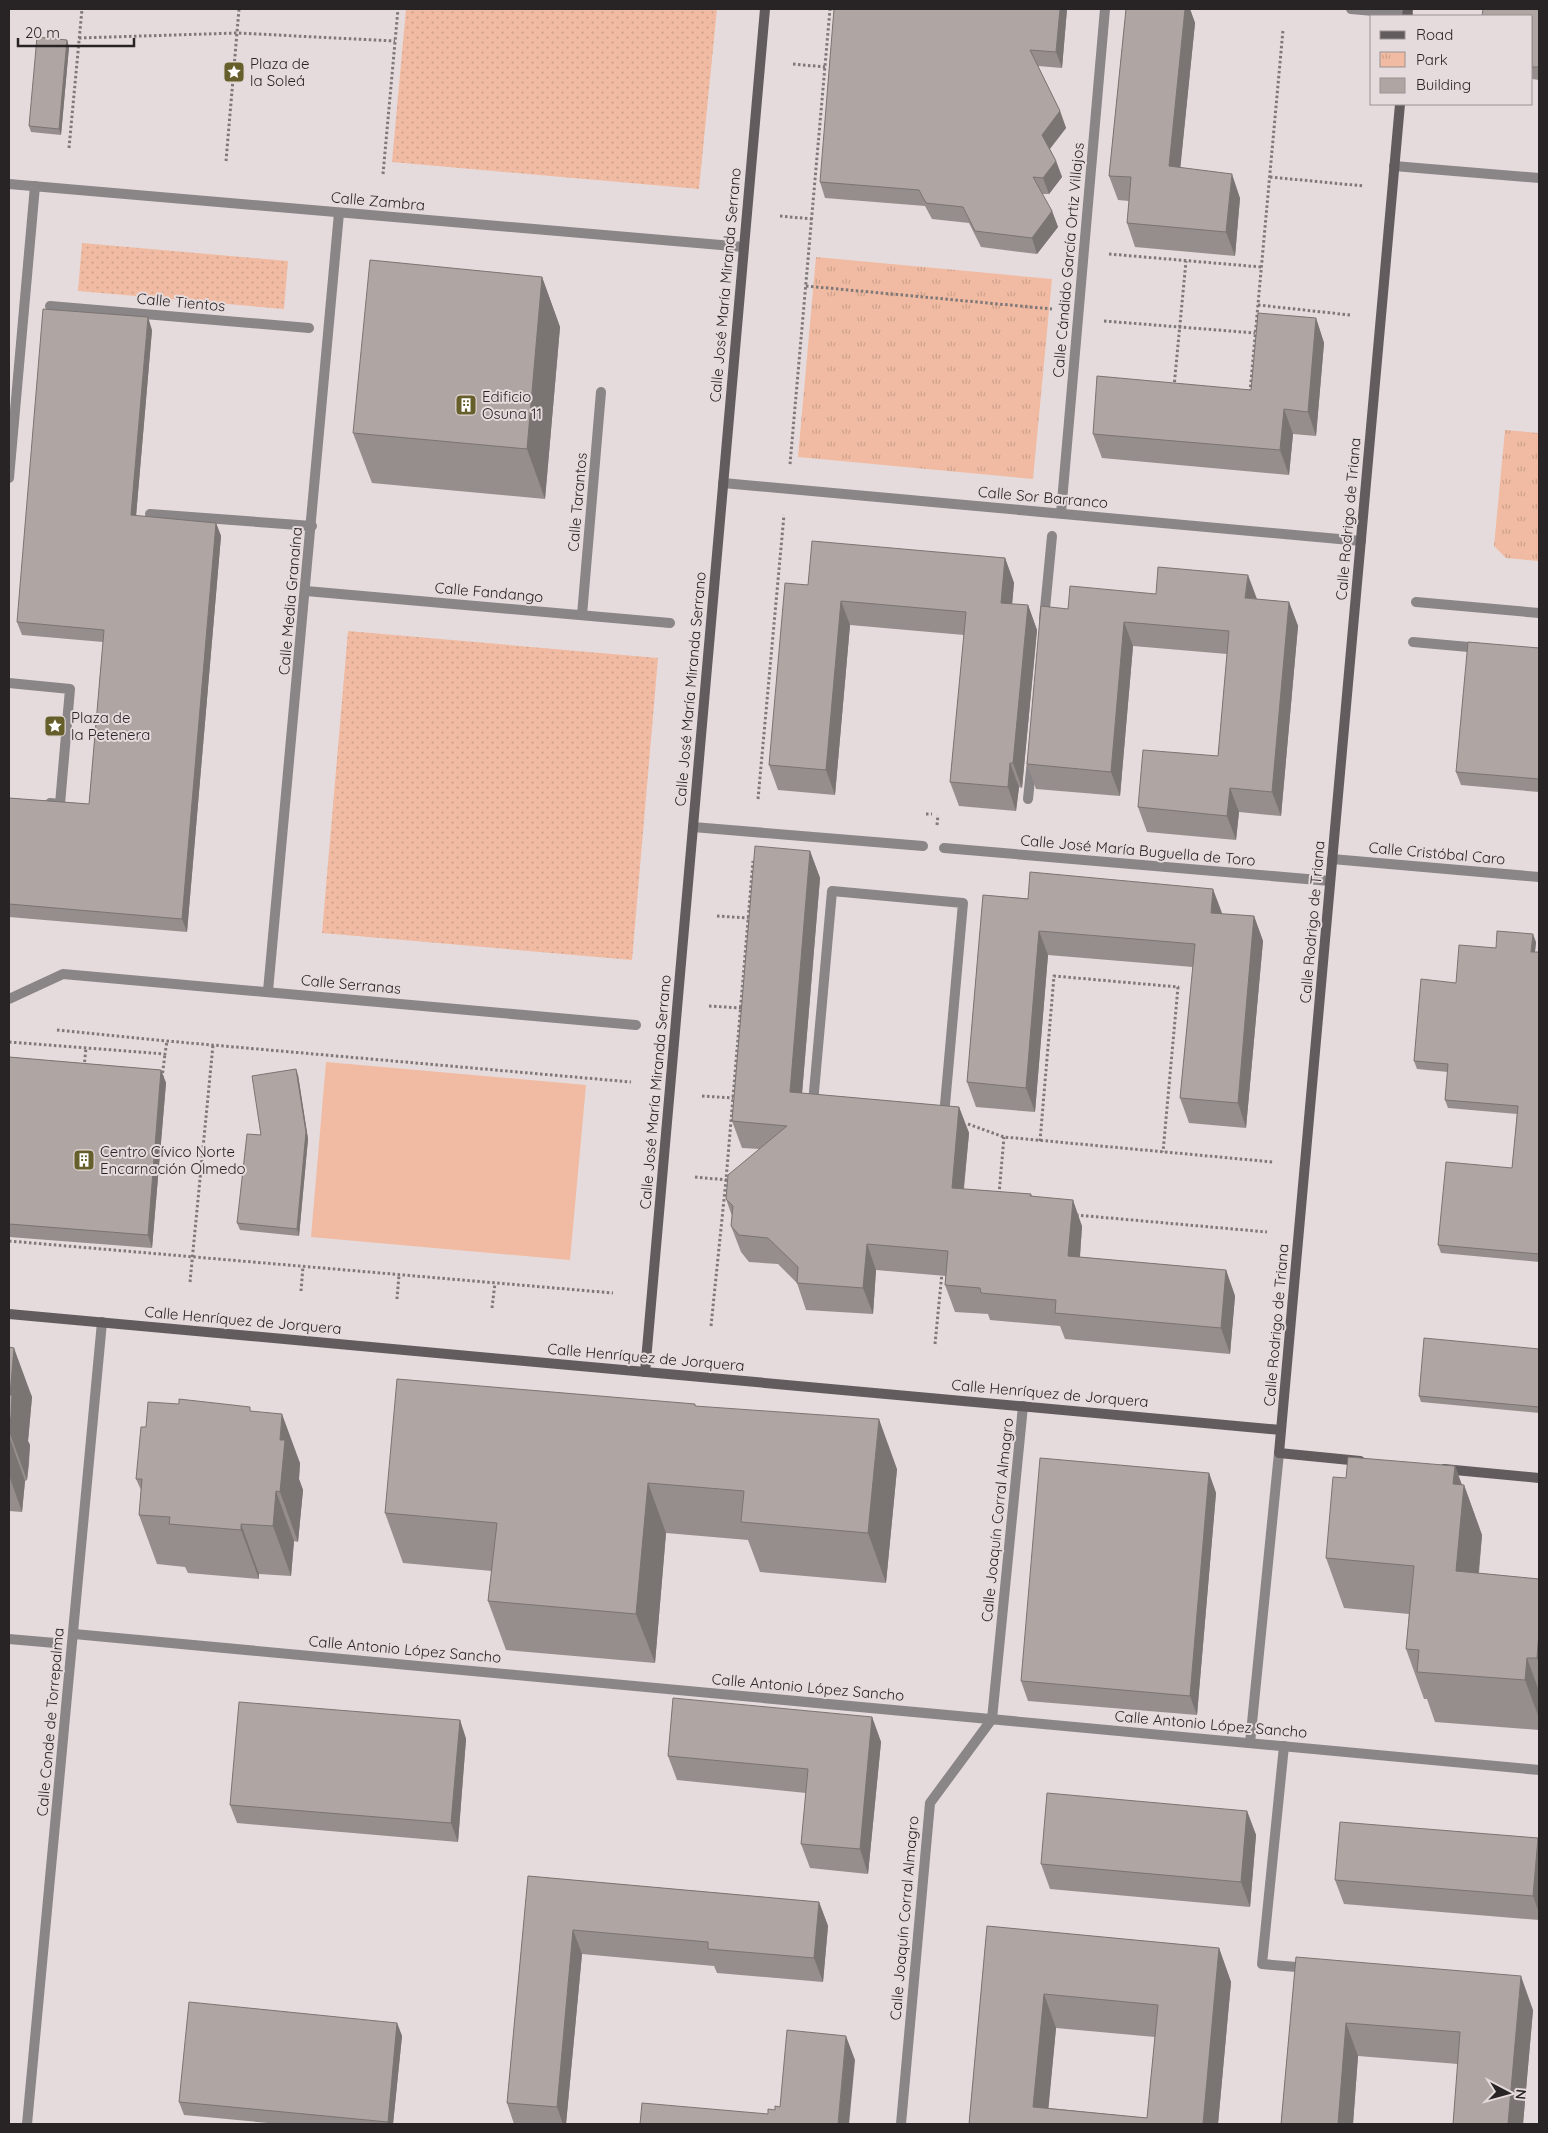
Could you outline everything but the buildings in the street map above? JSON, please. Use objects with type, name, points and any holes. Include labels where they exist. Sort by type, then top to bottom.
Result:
[{"type":"street","name":"Calle José María Miranda Serrano","points":[[645,1372],[765,9]]},
{"type":"street","name":"Calle Cándido García Ortiz Villajos","points":[[1061,513],[1105,9]]},
{"type":"street","points":[[1351,9],[1408,13]]},
{"type":"street","name":"Calle Rodrigo de Triana","points":[[1250,1743],[1279,1453],[1400,105]]},
{"type":"street","points":[[1394,166],[1539,178]]},
{"type":"street","name":"Calle Zambra","points":[[9,184],[744,247]]},
{"type":"street","points":[[9,478],[34,186]]},
{"type":"street","name":"Calle Media Granaína","points":[[268,991],[312,526],[339,212]]},
{"type":"street","name":"Calle Tientos","points":[[50,306],[309,328]]},
{"type":"street","name":"Calle Tarantos","points":[[582,615],[602,392]]},
{"type":"street","name":"Calle Sor Barranco","points":[[723,483],[1361,541]]},
{"type":"street","points":[[150,514],[312,526]]},
{"type":"street","points":[[1043,633],[1052,536]]},
{"type":"street","name":"Calle Fandango","points":[[306,591],[670,623]]},
{"type":"street","points":[[1416,602],[1539,613]]},
{"type":"street","points":[[1414,642],[1494,650]]},
{"type":"street","points":[[9,684],[70,689],[60,804],[43,803]]},
{"type":"street","points":[[1028,799],[1032,750]]},
{"type":"street","points":[[693,827],[923,846]]},
{"type":"street","name":"Calle José María Buguella de Toro","points":[[944,848],[1330,881]]},
{"type":"street","name":"Calle Cristóbal Caro","points":[[1332,859],[1539,877]]},
{"type":"street","points":[[832,891],[963,903],[944,1116],[813,1103],[832,891]]},
{"type":"street","name":"Calle Serranas","points":[[9,999],[63,974],[636,1025]]},
{"type":"street","name":"Calle Henríquez de Jorquera","points":[[9,1314],[1281,1430]]},
{"type":"street","name":"Calle Conde de Torrepalma","points":[[27,2124],[102,1322]]},
{"type":"street","name":"Calle Joaquín Corral Almagro","points":[[901,2124],[930,1803],[992,1719],[1023,1406]]},
{"type":"street","points":[[1279,1453],[1370,1462]]},
{"type":"street","points":[[1430,1467],[1539,1478]]},
{"type":"street","name":"Calle Antonio López Sancho","points":[[74,1634],[1539,1770]]},
{"type":"street","points":[[9,1639],[55,1643]]},
{"type":"street","points":[[1284,1746],[1262,1964],[1320,1969]]},
{"type":"path","points":[[69,148],[82,9]]},
{"type":"path","points":[[226,161],[239,9]]},
{"type":"path","points":[[383,174],[398,9]]},
{"type":"path","points":[[790,465],[830,9]]},
{"type":"path","points":[[1249,398],[1283,30]]},
{"type":"path","points":[[79,38],[237,33],[395,40]]},
{"type":"path","points":[[794,64],[825,67]]},
{"type":"path","points":[[1270,177],[1364,186]]},
{"type":"path","points":[[780,216],[812,219]]},
{"type":"path","points":[[1109,254],[1261,267]]},
{"type":"path","points":[[1174,391],[1186,261]]},
{"type":"path","points":[[806,286],[1056,310]]},
{"type":"path","points":[[1258,305],[1350,315]]},
{"type":"path","points":[[1103,321],[1255,333]]},
{"type":"path","points":[[758,798],[784,515]]},
{"type":"path","points":[[926,814],[932,814]]},
{"type":"path","points":[[712,1326],[753,861]]},
{"type":"path","points":[[717,916],[748,918]]},
{"type":"path","points":[[1040,1141],[1054,976],[1178,987],[1163,1152]]},
{"type":"path","points":[[709,1006],[741,1008]]},
{"type":"path","points":[[57,1030],[631,1082]]},
{"type":"path","points":[[152,1079],[162,1080],[167,1041]]},
{"type":"path","points":[[9,1042],[165,1054]]},
{"type":"path","points":[[190,1282],[213,1045]]},
{"type":"path","points":[[83,1073],[86,1048]]},
{"type":"path","points":[[702,1096],[733,1098]]},
{"type":"path","points":[[944,1116],[1004,1137],[1273,1162]]},
{"type":"path","points":[[998,1202],[1004,1137]]},
{"type":"path","points":[[695,1177],[736,1181]]},
{"type":"path","points":[[1074,1215],[1267,1232]]},
{"type":"path","points":[[9,1241],[613,1293]]},
{"type":"path","points":[[302,1291],[304,1266]]},
{"type":"path","points":[[935,1344],[942,1267]]},
{"type":"path","points":[[397,1299],[399,1275]]},
{"type":"path","points":[[492,1308],[495,1283]]},
{"type":"green space","points":[[406,9],[717,9],[699,189],[392,162]]},
{"type":"green space","points":[[82,243],[288,261],[284,309],[78,291]]},
{"type":"green space","points":[[816,257],[1052,279],[1033,479],[798,457]]},
{"type":"green space","points":[[1505,430],[1539,433],[1539,561],[1506,558],[1494,546]]},
{"type":"green space","points":[[348,631],[658,658],[632,960],[322,933]]},
{"type":"green space","points":[[326,1062],[586,1085],[570,1260],[311,1237]]},
{"type":"place","name":"Plaza de la Soleá","points":[[234,72]]},
{"type":"place","name":"Edificio Osuna 11","points":[[466,405]]},
{"type":"place","name":"Plaza de la Petenera","points":[[55,726]]},
{"type":"place","name":"Centro Cívico Norte Encarnación Olmedo","points":[[84,1160]]}]
